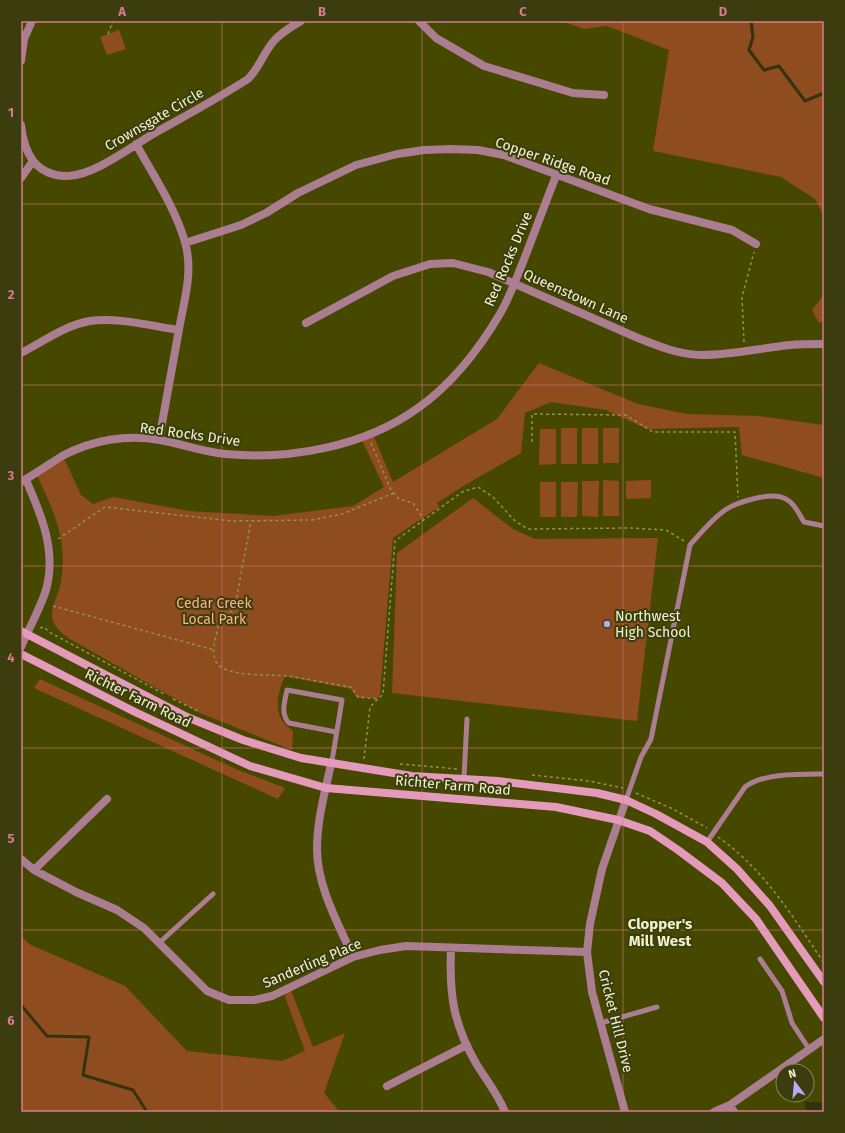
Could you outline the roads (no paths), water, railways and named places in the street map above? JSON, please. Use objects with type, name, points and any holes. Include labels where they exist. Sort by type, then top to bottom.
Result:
[{"type":"main road","name":"Richter Farm Road","points":[[24,632],[187,717],[243,740],[301,758],[412,776],[464,778],[597,793],[626,800],[656,814],[707,842],[737,869],[770,906],[824,982]]},
{"type":"main road","name":"Richter Farm Road","points":[[21,654],[136,712],[250,766],[326,788],[556,807],[618,820],[650,831],[722,882],[756,919],[824,1018]]},
{"type":"street","points":[[21,61],[24,39],[32,21]]},
{"type":"street","name":"Crownsgate Circle","points":[[33,161],[40,167],[57,175],[79,174],[91,170],[248,79],[256,70],[272,43],[279,36],[301,21]]},
{"type":"street","points":[[419,21],[436,38],[484,66],[573,93],[604,95]]},
{"type":"street","points":[[21,125],[24,145],[33,161],[21,178]]},
{"type":"street","points":[[136,144],[170,206],[185,243],[189,274],[159,440]]},
{"type":"street","name":"Copper Ridge Road","points":[[185,243],[241,225],[298,193],[356,165],[397,154],[424,150],[451,149],[478,150],[524,162],[556,176],[649,209],[732,230],[756,244]]},
{"type":"street","name":"Red Rocks Drive","points":[[23,481],[63,456],[94,443],[108,439],[129,438],[159,440],[224,454],[258,456],[293,454],[352,441],[367,435],[417,409],[438,392],[463,366],[502,310],[514,284],[556,176]]},
{"type":"street","name":"Queenstown Lane","points":[[306,323],[394,276],[430,264],[453,263],[488,272],[638,338],[672,350],[702,355],[745,352],[790,345],[824,344]]},
{"type":"street","points":[[21,353],[74,326],[91,321],[135,323],[179,330]]},
{"type":"street","points":[[21,647],[24,632],[46,589],[49,562],[46,529],[23,481]]},
{"type":"street","points":[[331,764],[320,816],[317,850],[320,874],[329,900],[353,957]]},
{"type":"street","points":[[34,870],[107,799]]},
{"type":"street","name":"Cricket Hill Drive","points":[[625,1112],[602,1023],[592,992],[587,952],[590,924],[602,869],[626,800]]},
{"type":"street","name":"Sanderling Place","points":[[21,859],[34,870],[76,892],[117,910],[144,928],[207,991],[229,1000],[254,1000],[272,996],[353,957],[380,950],[406,946],[587,952]]},
{"type":"street","points":[[451,948],[451,994],[455,1017],[477,1065],[500,1098],[505,1112]]},
{"type":"street","points":[[714,1112],[730,1105],[824,1039]]},
{"type":"street","points":[[387,1086],[467,1045]]},
{"type":"street","points":[[730,1105],[734,1112]]},
{"type":"lane","points":[[626,800],[641,757],[651,739],[690,545],[707,525],[726,509],[756,498],[773,496],[785,498],[794,506],[804,522],[824,526]]},
{"type":"lane","points":[[331,764],[342,700],[287,690],[284,712],[285,718],[289,723],[336,732]]},
{"type":"lane","points":[[464,778],[467,719]]},
{"type":"lane","points":[[707,842],[745,787],[752,782],[803,774],[824,774]]},
{"type":"lane","points":[[159,943],[213,894]]},
{"type":"lane","points":[[760,959],[782,991],[792,1023],[809,1049]]},
{"type":"lane","points":[[602,1023],[657,1007]]},
{"type":"waterway","points":[[751,21],[753,37],[749,50],[764,70],[779,66],[805,101],[824,93]]},
{"type":"waterway","points":[[21,1005],[47,1036],[89,1037],[83,1075],[133,1090],[147,1112]]},
{"type":"place","name":"Northwest High School","points":[[607,624]]},
{"type":"district","name":"Clopper's Mill West","points":[[660,932]]},
{"type":"park label","name":"Cedar Creek Local Park","points":[[214,612]]}]
